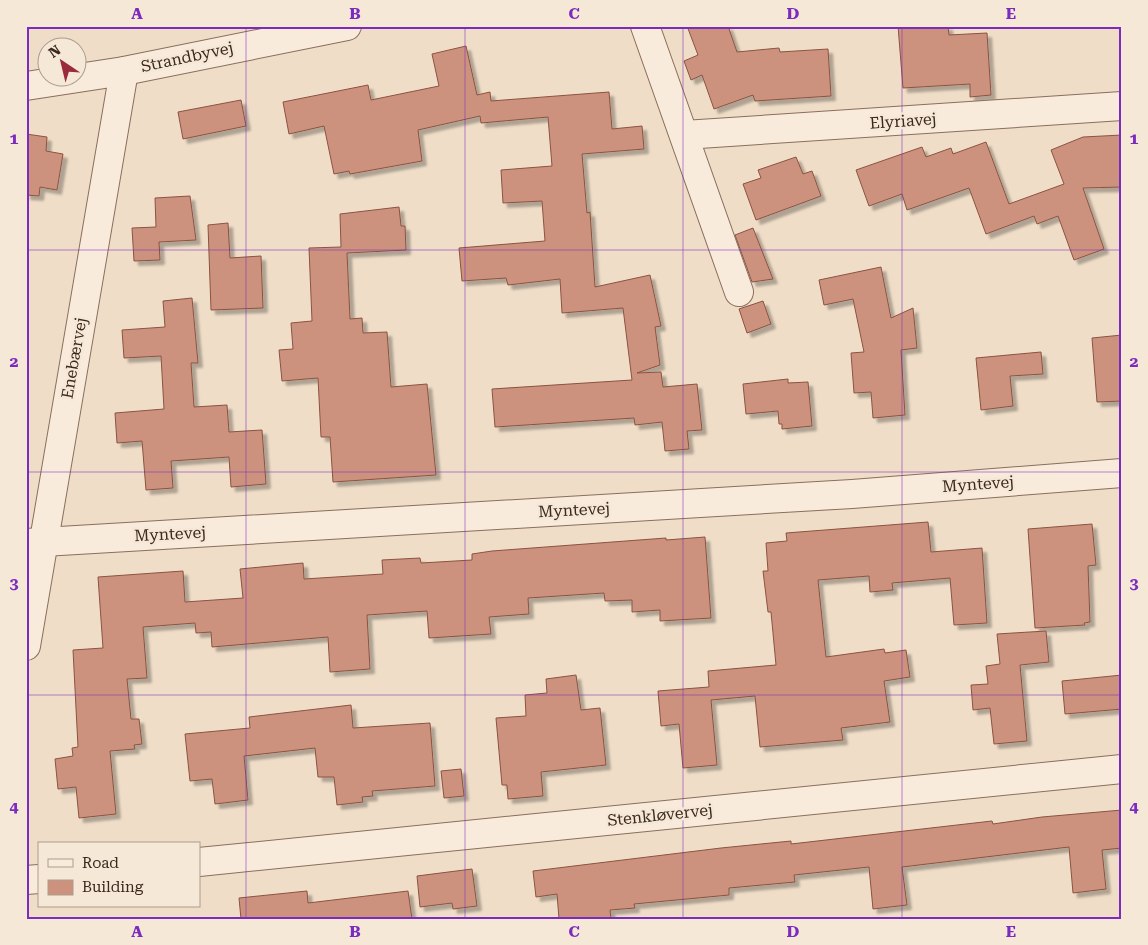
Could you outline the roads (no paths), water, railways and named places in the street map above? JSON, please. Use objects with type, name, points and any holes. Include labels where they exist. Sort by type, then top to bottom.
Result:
[{"type":"street","name":"Strandbyvej","points":[[26,86],[124,71],[347,26]]},
{"type":"street","points":[[645,26],[739,292]]},
{"type":"street","name":"Enebærvej","points":[[26,646],[35,542],[124,71]]},
{"type":"street","name":"Elyriavej","points":[[684,135],[1122,106]]},
{"type":"street","name":"Myntevej","points":[[35,542],[852,494],[1122,473]]},
{"type":"street","name":"Stenkløvervej","points":[[200,862],[1122,768]]}]
